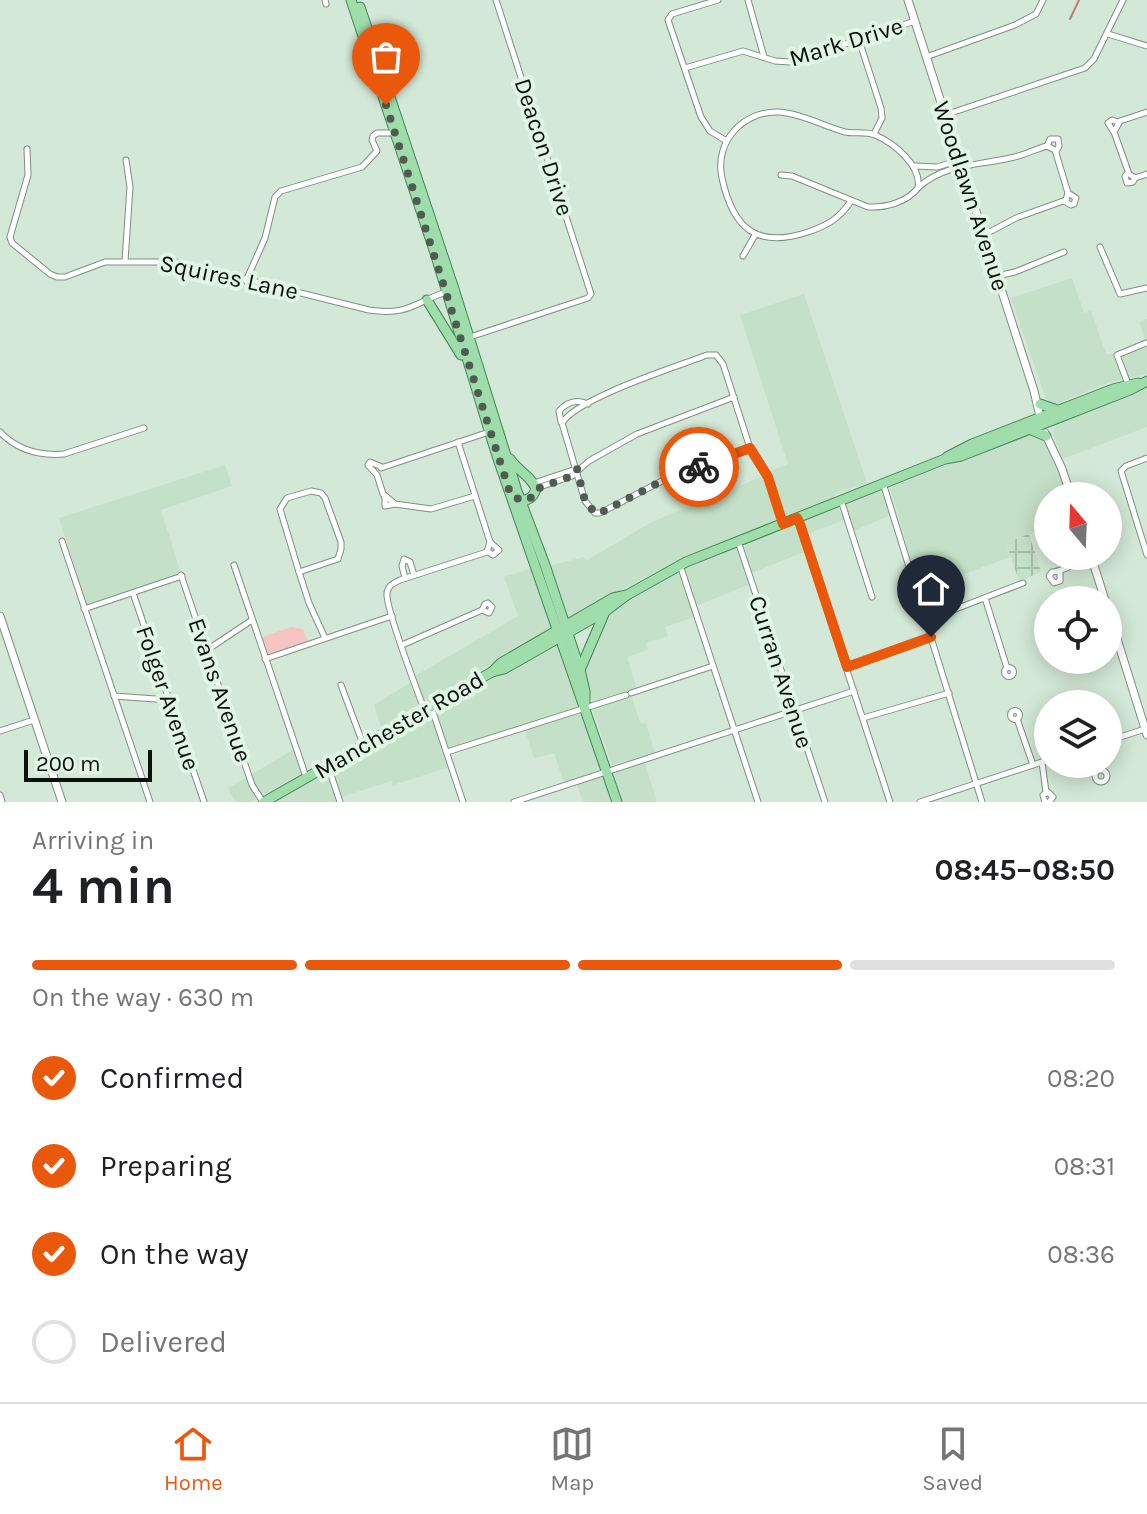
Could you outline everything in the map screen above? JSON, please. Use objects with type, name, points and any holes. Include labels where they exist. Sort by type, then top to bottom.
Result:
[{"type":"main road","points":[[351,0],[450,291],[469,337],[490,432],[516,496],[562,632],[578,694],[585,705],[617,802]]},
{"type":"main road","points":[[357,0],[450,291],[472,376]]},
{"type":"main road","points":[[427,300],[484,400],[504,451],[516,496]]},
{"type":"main road","name":"Manchester Road","points":[[1059,414],[1128,384],[1146,381]]},
{"type":"main road","name":"Manchester Road","points":[[562,632],[606,611],[627,595],[680,565],[883,483],[961,456],[1043,420],[1130,390],[1146,381]]},
{"type":"main road","points":[[1038,405],[1059,414],[1048,435],[1028,426],[1038,405]]},
{"type":"main road","points":[[504,451],[535,486],[516,496]]},
{"type":"main road","name":"Manchester Road","points":[[263,802],[492,672],[504,669],[613,598],[627,595]]},
{"type":"main road","points":[[580,670],[598,623],[606,611]]},
{"type":"main road","points":[[562,632],[580,670],[585,705]]},
{"type":"street","name":"Deacon Drive","points":[[469,337],[588,298],[591,294],[496,0]]},
{"type":"street","points":[[718,0],[669,16],[668,20],[701,117],[710,131],[725,140]]},
{"type":"street","points":[[748,0],[764,57]]},
{"type":"street","name":"Woodlawn Avenue","points":[[908,0],[1066,482]]},
{"type":"street","points":[[926,57],[1015,25],[1036,14],[1043,0]]},
{"type":"street","points":[[945,115],[1085,68],[1094,59],[1108,34],[1123,0]]},
{"type":"street","name":"Mark Drive","points":[[685,68],[743,51],[775,61],[790,62],[915,21]]},
{"type":"street","points":[[1108,34],[1147,46]]},
{"type":"street","points":[[859,40],[881,108],[882,118],[874,134]]},
{"type":"street","points":[[851,201],[833,223],[779,240],[755,235],[738,220],[723,185],[719,160],[725,140],[737,127],[757,116],[779,112],[799,115],[847,132],[874,134],[916,169],[933,177]]},
{"type":"street","points":[[1147,112],[1118,122],[1114,132],[1131,176],[1147,174]]},
{"type":"street","points":[[246,281],[265,238],[275,197],[289,187],[365,166],[377,149],[373,136],[377,133],[395,133]]},
{"type":"street","points":[[916,169],[1012,158],[1047,146],[1050,139],[1058,139],[1056,152]]},
{"type":"street","points":[[984,235],[1016,218],[1064,201],[1068,193],[1056,152],[1047,146]]},
{"type":"street","name":"Squires Lane","points":[[27,149],[28,175],[10,237],[12,243],[57,277],[105,262],[176,262],[381,312],[411,309],[450,291]]},
{"type":"street","points":[[125,261],[130,187],[126,160]]},
{"type":"street","points":[[781,175],[792,176],[868,207],[884,206],[911,196],[933,177],[961,163]]},
{"type":"street","points":[[916,169],[918,188]]},
{"type":"street","points":[[743,256],[755,235]]},
{"type":"street","points":[[1100,247],[1120,294],[1147,288]]},
{"type":"street","points":[[997,276],[1064,252]]},
{"type":"street","points":[[1128,384],[1117,355],[1146,343]]},
{"type":"street","points":[[562,423],[569,414],[608,393],[707,355],[716,355],[723,364],[750,448],[768,477],[783,524]]},
{"type":"street","points":[[535,486],[572,476],[577,469],[637,434],[734,397]]},
{"type":"street","points":[[588,404],[573,401],[563,407],[559,416],[585,501],[595,513],[662,481],[750,448]]},
{"type":"street","points":[[0,432],[20,448],[51,455],[64,454],[144,428]]},
{"type":"street","points":[[377,474],[382,467],[490,432]]},
{"type":"street","points":[[458,442],[490,542],[499,550],[493,555],[487,551]]},
{"type":"street","points":[[1147,458],[1122,469],[1147,555]]},
{"type":"street","points":[[382,467],[374,463],[368,465],[377,474],[385,496],[395,504],[431,509],[475,496]]},
{"type":"street","points":[[883,483],[982,802]]},
{"type":"street","points":[[299,572],[338,559],[341,549],[325,498],[316,491],[287,498],[280,509],[299,572],[309,603],[325,638]]},
{"type":"street","points":[[841,500],[872,597]]},
{"type":"street","points":[[797,518],[890,802]]},
{"type":"street","points":[[62,541],[150,802]]},
{"type":"street","name":"Curran Avenue","points":[[738,541],[825,802]]},
{"type":"street","points":[[487,551],[490,542]]},
{"type":"street","points":[[463,802],[447,752],[392,616],[389,587],[405,578],[487,551]]},
{"type":"street","points":[[405,578],[401,561],[404,559],[410,562],[414,575]]},
{"type":"street","points":[[234,565],[306,778]]},
{"type":"street","points":[[680,565],[758,802]]},
{"type":"street","name":"Evans Avenue","points":[[133,593],[182,576],[252,785],[263,802]]},
{"type":"street","points":[[927,620],[1023,583]]},
{"type":"street","points":[[84,609],[133,593]]},
{"type":"street","name":"Folger Avenue","points":[[133,593],[204,802]]},
{"type":"street","points":[[985,598],[1007,668]]},
{"type":"street","points":[[402,645],[482,610]]},
{"type":"street","points":[[0,616],[62,802]]},
{"type":"street","points":[[265,659],[392,616]]},
{"type":"street","points":[[207,650],[252,620]]},
{"type":"street","points":[[847,667],[931,637]]},
{"type":"street","points":[[1122,660],[1146,732],[1122,738]]},
{"type":"street","points":[[447,752],[713,666]]},
{"type":"street","points":[[341,685],[364,745]]},
{"type":"street","points":[[514,802],[854,691]]},
{"type":"street","points":[[863,718],[949,693]]},
{"type":"street","points":[[114,696],[169,700]]},
{"type":"street","points":[[920,802],[1033,765],[1017,719]]},
{"type":"street","points":[[0,731],[35,720]]},
{"type":"street","points":[[328,766],[340,802]]},
{"type":"street","points":[[1046,778],[1046,792],[1053,797],[1047,802]]},
{"type":"street","points":[[0,795],[2,802]]},
{"type":"shaded area","points":[[1072,278],[1084,313],[1091,311],[1106,354],[1114,354],[1145,339],[1139,322],[1147,319],[1147,374],[1111,382],[1053,405],[1046,399],[1011,298]]},
{"type":"shaded area","points":[[804,294],[867,483],[785,517],[767,472],[788,464],[740,315]]},
{"type":"shaded area","points":[[1147,386],[1147,427],[1062,459],[1053,432],[1058,422]]},
{"type":"shaded area","points":[[1028,432],[1045,438],[1063,482],[1034,482],[1034,532],[1006,543],[1010,557],[920,591],[890,488]]},
{"type":"shaded area","points":[[225,465],[232,486],[161,510],[181,574],[87,606],[59,518]]},
{"type":"shaded area","points":[[763,476],[778,518],[776,522],[688,555],[567,619],[549,566],[584,557],[587,560],[652,522]]},
{"type":"shaded area","points":[[881,491],[891,515],[853,531],[846,505]]},
{"type":"shaded area","points":[[838,507],[845,520],[805,535],[803,521]]},
{"type":"shaded area","points":[[797,524],[807,551],[751,573],[744,544]]},
{"type":"shaded area","points":[[1029,534],[1034,550],[1034,570],[1041,572],[1019,581],[1006,543]]},
{"type":"shaded area","points":[[737,547],[750,584],[696,606],[686,567]]},
{"type":"shaded area","points":[[532,568],[551,624],[550,630],[425,703],[415,676],[518,616],[504,577]]},
{"type":"shaded area","points":[[676,573],[682,576],[694,617],[665,627],[668,636],[646,643],[648,650],[627,657],[637,689],[592,702],[583,673],[599,626],[610,612]]},
{"type":"shaded area","points":[[291,627],[303,629],[308,642],[266,657],[259,638]]},
{"type":"shaded area","points":[[555,645],[559,647],[578,703],[576,708],[450,749],[448,747],[437,713],[439,708]]},
{"type":"shaded area","points":[[410,683],[418,705],[381,727],[374,705]]},
{"type":"shaded area","points":[[631,695],[641,724],[646,723],[655,753],[612,765],[593,710]]},
{"type":"shaded area","points":[[581,713],[601,769],[564,783],[554,753],[534,758],[525,730]]},
{"type":"shaded area","points":[[431,715],[450,767],[341,797],[333,770]]},
{"type":"shaded area","points":[[293,750],[301,773],[251,802],[236,802],[228,788]]},
{"type":"shaded area","points":[[644,761],[657,802],[622,802],[615,772]]},
{"type":"shaded area","points":[[326,773],[337,802],[273,802],[322,774]]},
{"type":"shaded area","points":[[603,776],[613,802],[583,802],[577,784]]},
{"type":"waterway","points":[[1070,19],[1079,0]]},
{"type":"way so far","points":[[386,105],[511,496],[525,501],[532,497],[536,489],[572,476],[577,469],[585,501],[595,513],[600,513],[662,481],[699,467]]},
{"type":"route","points":[[699,467],[750,448],[752,456],[768,477],[783,524],[797,518],[800,524],[847,667],[931,637]]}]
